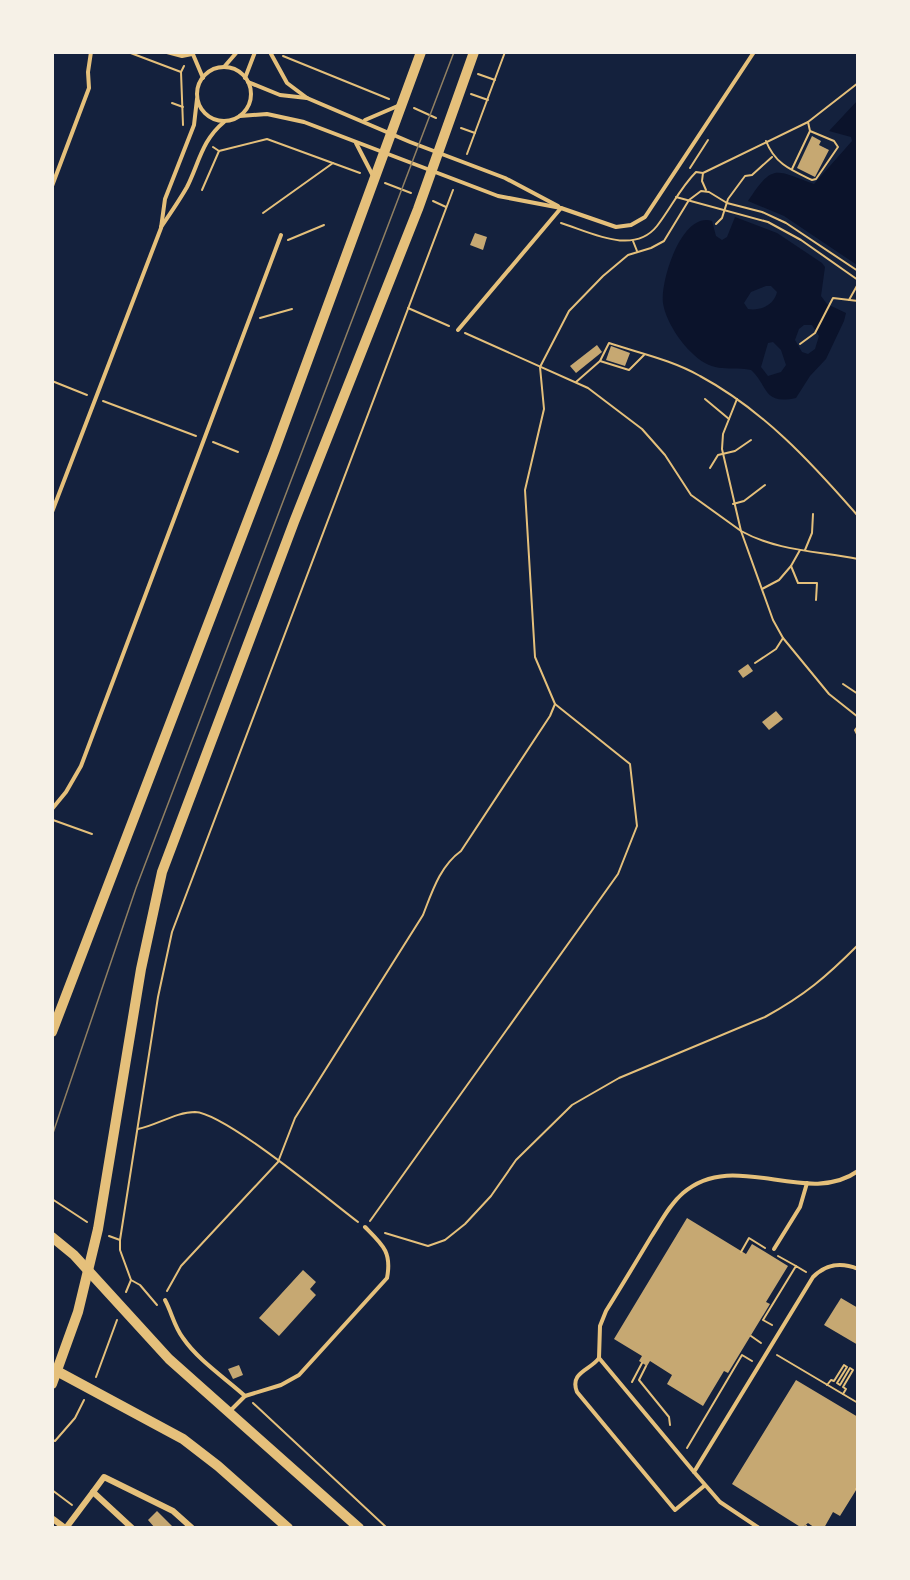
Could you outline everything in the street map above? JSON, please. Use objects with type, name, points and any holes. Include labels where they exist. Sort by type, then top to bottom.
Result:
[{"type":"main road","points":[[52,1032],[380,181],[386,153],[407,105],[421,52]]},
{"type":"main road","points":[[52,1384],[55,1370],[76,1321],[98,1229],[150,918],[162,872],[294,522],[432,170],[474,52]]},
{"type":"main road","points":[[52,1237],[88,1270],[153,1342],[359,1527]]},
{"type":"main road","points":[[55,1370],[183,1439],[288,1527]]},
{"type":"street","points":[[53,1519],[65,1527],[104,1477],[173,1511],[192,1527]]},
{"type":"street","points":[[93,1492],[132,1527]]},
{"type":"lane","points":[[52,186],[89,88],[88,72],[91,52]]},
{"type":"lane","points":[[167,52],[182,56],[192,53],[202,78]]},
{"type":"lane","points":[[224,67],[237,52]]},
{"type":"lane","points":[[240,116],[250,100],[247,80],[255,52]]},
{"type":"lane","points":[[270,52],[287,82],[307,98]]},
{"type":"lane","points":[[52,512],[161,228],[188,185],[204,144],[212,132],[225,122],[240,116],[267,114],[282,117],[356,142],[498,196],[561,208],[616,227],[631,225],[645,217],[754,52]]},
{"type":"lane","points":[[161,228],[165,199],[194,125],[198,89],[202,78],[212,70],[224,67],[236,70],[247,80],[280,95],[307,98],[364,120],[393,135],[505,178],[561,208]]},
{"type":"lane","points":[[197,99],[208,117],[225,122]]},
{"type":"lane","points":[[364,120],[407,105]]},
{"type":"lane","points":[[356,142],[380,181]]},
{"type":"lane","points":[[458,330],[561,208]]},
{"type":"lane","points":[[52,809],[81,766],[281,235]]},
{"type":"lane","points":[[759,1527],[720,1502],[704,1486],[599,1358],[600,1326],[606,1311],[670,1208],[685,1191],[700,1181],[725,1174],[807,1183],[836,1182],[858,1171]]},
{"type":"lane","points":[[774,1250],[800,1207],[807,1183]]},
{"type":"lane","points":[[229,1412],[245,1396],[281,1385],[300,1375],[387,1278],[390,1262],[383,1246],[365,1227]]},
{"type":"lane","points":[[694,1472],[813,1277],[820,1270],[834,1265],[858,1269]]},
{"type":"lane","points":[[165,1300],[171,1310],[173,1322],[184,1340],[245,1396]]},
{"type":"lane","points":[[599,1358],[577,1376],[575,1388],[579,1397],[675,1510],[704,1486]]},
{"type":"path","points":[[128,52],[180,72]]},
{"type":"path","points":[[468,149],[505,52]]},
{"type":"path","points":[[279,57],[389,98]]},
{"type":"path","points":[[183,130],[180,72],[186,63]]},
{"type":"path","points":[[474,83],[477,73],[495,80]]},
{"type":"path","points":[[540,233],[550,234],[561,223],[622,242],[633,241],[656,227],[696,172],[704,172],[808,122],[858,83]]},
{"type":"path","points":[[467,101],[470,93],[488,100]]},
{"type":"path","points":[[172,103],[183,107]]},
{"type":"path","points":[[407,105],[441,119]]},
{"type":"path","points":[[792,170],[810,131],[808,122]]},
{"type":"path","points":[[456,126],[475,133]]},
{"type":"path","points":[[766,141],[772,157],[812,180],[816,179],[837,147],[834,141],[810,131]]},
{"type":"path","points":[[213,147],[219,151],[267,139],[364,175]]},
{"type":"path","points":[[202,190],[219,151]]},
{"type":"path","points":[[716,224],[722,218],[723,209],[745,176],[752,175],[772,157]]},
{"type":"path","points":[[263,213],[333,163]]},
{"type":"path","points":[[704,172],[702,181],[706,190],[727,202],[786,222],[858,271]]},
{"type":"path","points":[[380,181],[409,192]]},
{"type":"path","points":[[173,1322],[143,1288],[131,1280],[120,1250],[160,986],[172,932],[453,189]]},
{"type":"path","points":[[365,1227],[618,874],[637,826],[630,764],[555,704],[535,657],[525,490],[544,409],[540,367],[569,311],[603,276],[628,255],[651,248],[664,241],[689,200],[697,192],[706,190]]},
{"type":"path","points":[[676,197],[723,209],[783,229],[858,280]]},
{"type":"path","points":[[435,203],[446,207]]},
{"type":"path","points":[[279,244],[324,225]]},
{"type":"path","points":[[633,241],[637,251]]},
{"type":"path","points":[[849,300],[858,284]]},
{"type":"path","points":[[800,344],[815,333],[833,298],[858,301]]},
{"type":"path","points":[[408,308],[588,388],[642,429],[665,455],[691,495],[741,531],[772,544],[858,559]]},
{"type":"path","points":[[249,322],[292,309]]},
{"type":"path","points":[[576,382],[600,361],[609,343],[700,375],[737,399],[795,447],[858,516]]},
{"type":"path","points":[[600,361],[629,370],[644,355]]},
{"type":"path","points":[[52,381],[90,396]]},
{"type":"path","points":[[705,399],[729,419]]},
{"type":"path","points":[[737,399],[723,434],[723,453],[741,531],[762,589],[783,638],[830,694],[858,717]]},
{"type":"path","points":[[103,401],[199,437]]},
{"type":"path","points":[[710,468],[723,453],[735,451],[751,440]]},
{"type":"path","points":[[212,441],[238,452]]},
{"type":"path","points":[[734,504],[744,501],[765,485]]},
{"type":"path","points":[[805,550],[812,533],[813,514]]},
{"type":"path","points":[[762,589],[779,580],[791,566],[800,550]]},
{"type":"path","points":[[791,566],[798,583],[817,583],[816,600]]},
{"type":"path","points":[[755,663],[776,649],[783,638]]},
{"type":"path","points":[[843,684],[858,694]]},
{"type":"path","points":[[165,1300],[168,1286],[182,1266],[278,1162],[295,1118],[423,915],[438,879],[452,858],[461,851],[550,716],[555,704]]},
{"type":"path","points":[[858,726],[855,730],[858,736]]},
{"type":"path","points":[[53,820],[92,834]]},
{"type":"path","points":[[138,1129],[155,1125],[172,1116],[201,1113],[246,1138],[365,1227],[428,1246],[445,1240],[465,1224],[491,1196],[516,1160],[572,1105],[619,1078],[772,1013],[818,984],[858,945]]},
{"type":"path","points":[[52,1199],[84,1220]]},
{"type":"path","points":[[105,1234],[120,1240]]},
{"type":"path","points":[[741,1252],[749,1238],[766,1248]]},
{"type":"path","points":[[778,1256],[813,1277]]},
{"type":"path","points":[[773,1326],[763,1320],[796,1266]]},
{"type":"path","points":[[126,1293],[131,1280]]},
{"type":"path","points":[[95,1380],[117,1320]]},
{"type":"path","points":[[686,1449],[742,1355],[752,1361],[762,1343],[751,1336]]},
{"type":"path","points":[[768,1350],[858,1403]]},
{"type":"path","points":[[637,1391],[631,1383],[642,1363]]},
{"type":"path","points":[[827,1385],[831,1380],[834,1382],[844,1365],[847,1367],[837,1383],[840,1385],[850,1368],[853,1370],[843,1387],[846,1389],[843,1394]]},
{"type":"path","points":[[646,1366],[639,1380],[669,1417],[670,1431]]},
{"type":"path","points":[[245,1396],[284,1435],[387,1527]]},
{"type":"path","points":[[52,1440],[55,1441],[64,1432],[83,1402]]},
{"type":"path","points":[[665,1422],[669,1425]]},
{"type":"water","points":[[857,101],[857,265],[784,216],[748,201],[763,180],[776,173],[791,175],[814,184],[852,141],[851,137],[829,131]]},
{"type":"water","points":[[735,217],[777,233],[822,263],[825,267],[821,296],[827,304],[846,313],[826,359],[810,376],[796,398],[777,399],[772,396],[751,370],[722,368],[705,363],[691,352],[668,320],[663,303],[665,280],[675,250],[683,237],[691,226],[701,221],[712,221],[716,236],[722,240],[727,237]],"holes":[[[771,286],[777,292],[770,304],[762,308],[748,309],[744,303],[751,292]],[[804,325],[812,325],[819,336],[815,349],[808,354],[802,352],[795,340],[799,329]],[[773,342],[781,350],[786,365],[781,372],[768,376],[761,367],[768,343]]]},
{"type":"building","points":[[812,136],[821,141],[819,145],[829,150],[815,177],[797,168]]},
{"type":"building","points":[[475,233],[487,237],[483,250],[470,245]]},
{"type":"building","points":[[597,345],[602,352],[576,373],[570,366]]},
{"type":"building","points":[[611,346],[630,353],[625,366],[606,360]]},
{"type":"building","points":[[748,664],[753,671],[743,678],[738,671]]},
{"type":"building","points":[[776,711],[783,719],[769,730],[762,722]]},
{"type":"building","points":[[687,1218],[746,1254],[752,1244],[788,1266],[766,1302],[770,1304],[728,1373],[724,1371],[703,1406],[667,1384],[672,1375],[650,1361],[647,1366],[639,1361],[642,1356],[614,1339]]},
{"type":"building","points":[[303,1270],[316,1282],[310,1289],[316,1295],[279,1336],[259,1318]]},
{"type":"building","points":[[841,1298],[858,1308],[858,1345],[824,1325]]},
{"type":"building","points":[[239,1365],[243,1375],[233,1379],[228,1369]]},
{"type":"building","points":[[796,1380],[858,1417],[858,1487],[840,1516],[833,1512],[824,1528],[815,1528],[808,1523],[802,1528],[732,1484]]},
{"type":"building","points":[[157,1511],[174,1528],[155,1528],[148,1520]]},
{"type":"tram line","points":[[52,1136],[136,888],[454,52]]}]
